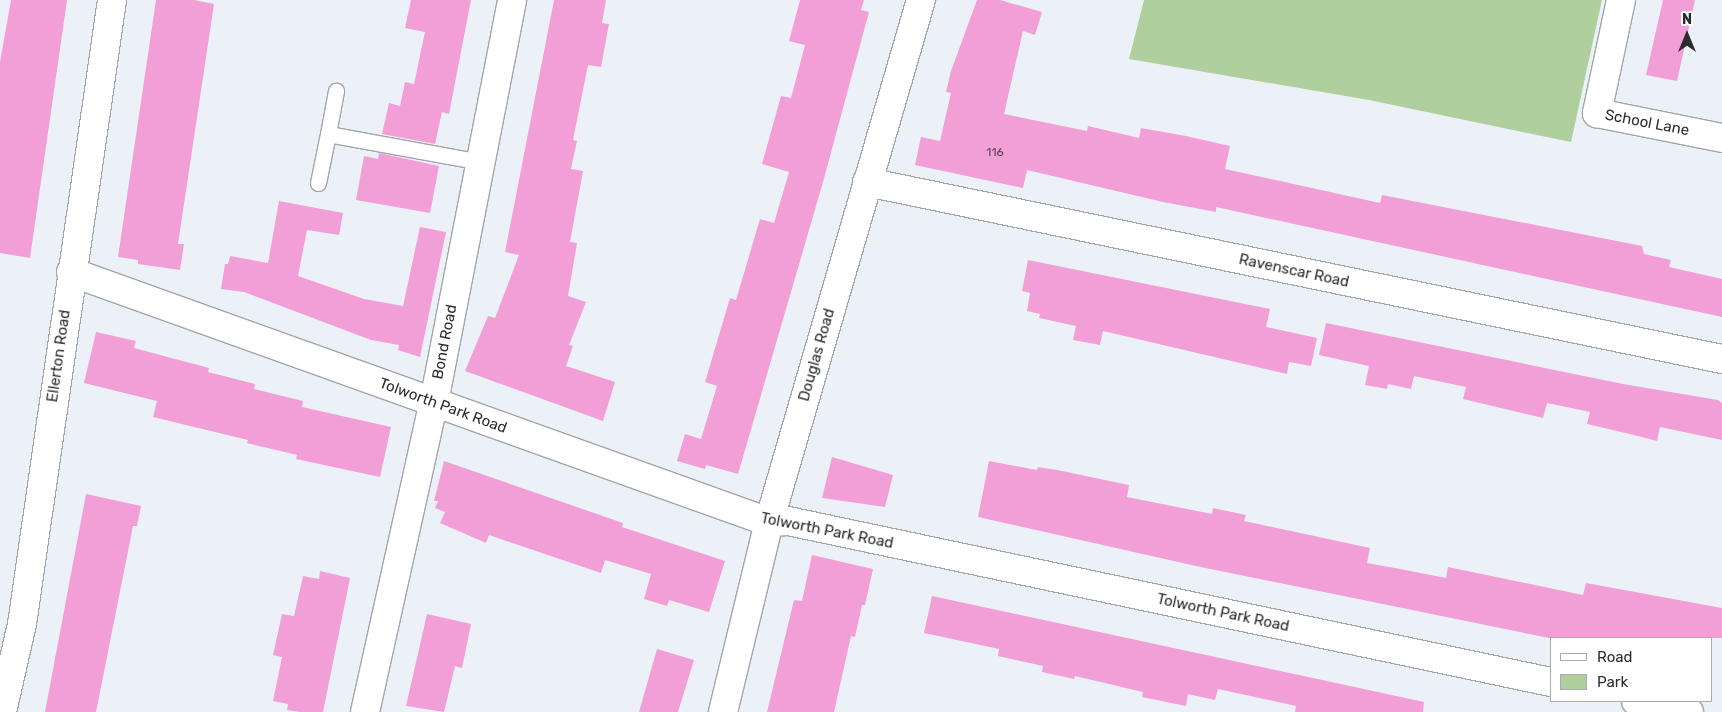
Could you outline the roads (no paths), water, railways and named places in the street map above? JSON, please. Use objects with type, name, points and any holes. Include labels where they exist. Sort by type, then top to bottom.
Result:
[{"type":"street","name":"Ellerton Road","points":[[2,712],[22,624],[112,0]]},
{"type":"street","name":"Bond Road","points":[[365,712],[434,402],[512,0]]},
{"type":"street","name":"Douglas Road","points":[[724,712],[769,522],[921,0]]},
{"type":"street","name":"School Lane","points":[[1621,0],[1597,113],[1722,138]]},
{"type":"street","name":"Ravenscar Road","points":[[867,182],[1722,359]]},
{"type":"street","name":"Tolworth Park Road","points":[[72,272],[769,522],[788,521],[1550,682]]},
{"type":"street","points":[[1641,702],[1689,712]]},
{"type":"lane","points":[[318,183],[336,91]]},
{"type":"lane","points":[[328,134],[480,162]]}]
